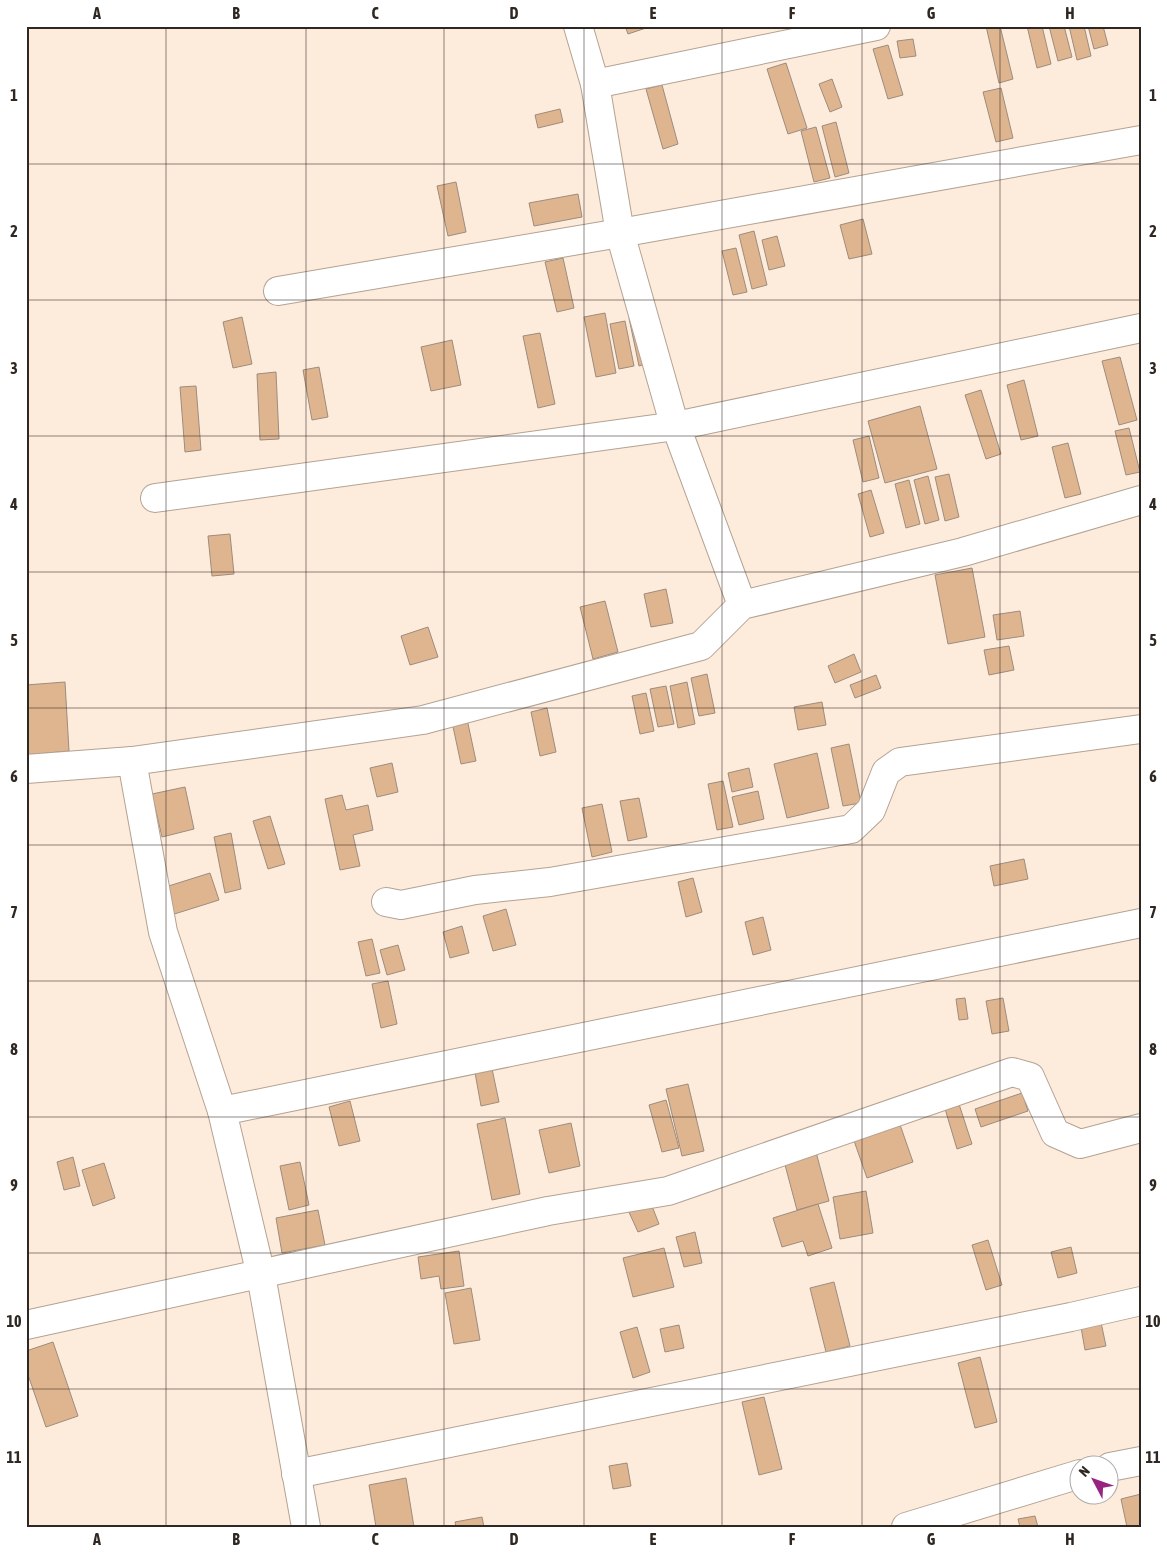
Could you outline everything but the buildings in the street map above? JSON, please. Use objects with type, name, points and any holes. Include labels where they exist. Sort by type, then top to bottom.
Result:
[{"type":"street","points":[[578,26],[595,84],[620,233],[676,426],[742,605]]},
{"type":"street","points":[[595,84],[876,26]]},
{"type":"street","points":[[278,291],[620,233],[1141,140]]},
{"type":"street","points":[[155,498],[676,426],[1141,328]]},
{"type":"street","points":[[26,769],[132,761],[424,720],[701,646],[742,605],[963,552],[1141,500]]},
{"type":"street","points":[[386,902],[401,905],[475,890],[550,882],[851,830],[871,810],[886,772],[900,762],[1141,729]]},
{"type":"street","points":[[132,761],[163,932],[222,1111],[261,1275],[306,1527]]},
{"type":"street","points":[[222,1111],[1141,923]]},
{"type":"street","points":[[26,1325],[548,1211],[668,1191],[1012,1072],[1030,1077],[1055,1133],[1080,1144],[1141,1128]]},
{"type":"street","points":[[296,1474],[1071,1317],[1141,1301]]},
{"type":"street","points":[[1120,1465],[1141,1461]]},
{"type":"street","points":[[906,1527],[1070,1477]]}]
